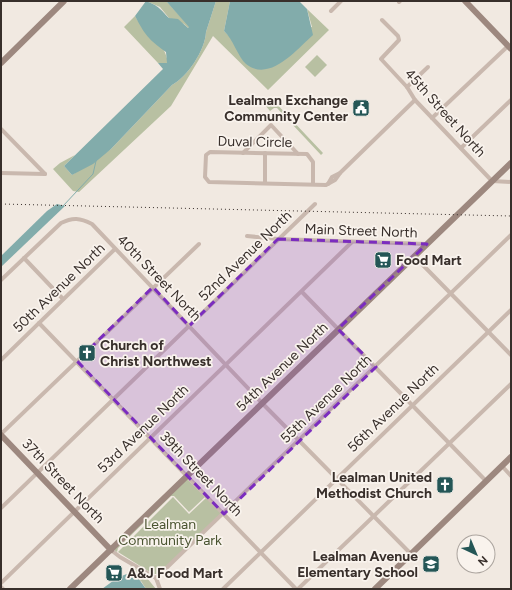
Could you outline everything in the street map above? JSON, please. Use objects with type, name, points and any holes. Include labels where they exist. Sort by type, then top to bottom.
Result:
[{"type":"main road","points":[[1,63],[64,1]]},
{"type":"main road","points":[[465,1],[509,48]]},
{"type":"main road","name":"54th Avenue North","points":[[71,589],[511,163]]},
{"type":"main road","name":"37th Street North","points":[[1,434],[111,550]]},
{"type":"main road","points":[[375,589],[511,457]]},
{"type":"street","points":[[331,11],[342,1]]},
{"type":"street","name":"45th Street North","points":[[382,20],[398,36],[399,40],[381,59],[407,87],[415,100],[492,181]]},
{"type":"street","points":[[432,118],[509,48]]},
{"type":"street","points":[[407,87],[428,67]]},
{"type":"street","name":"Duval Circle","points":[[313,184],[313,159],[309,155],[207,153],[205,177],[207,181],[265,183],[313,184],[327,184],[335,180],[340,173],[415,100]]},
{"type":"street","points":[[461,148],[511,100]]},
{"type":"street","points":[[243,153],[272,125],[298,154]]},
{"type":"street","points":[[1,129],[45,174],[1,173]]},
{"type":"street","points":[[265,153],[265,183]]},
{"type":"street","points":[[492,181],[511,182]]},
{"type":"street","name":"52nd Avenue North","points":[[1,508],[314,204]]},
{"type":"street","name":"40th Street North","points":[[24,258],[61,223],[72,217],[82,219],[92,224],[262,403],[411,554]]},
{"type":"street","name":"55th Avenue North","points":[[156,578],[224,514],[511,235]]},
{"type":"street","name":"Main Street North","points":[[247,236],[278,239],[427,244]]},
{"type":"street","name":"53rd Avenue North","points":[[1,583],[352,242]]},
{"type":"street","points":[[1,434],[198,244]]},
{"type":"street","name":"50th Avenue North","points":[[1,360],[115,249]]},
{"type":"street","points":[[414,256],[511,355]]},
{"type":"street","points":[[1,280],[24,258],[63,299]]},
{"type":"street","points":[[302,292],[486,480]]},
{"type":"street","name":"56th Avenue North","points":[[223,589],[335,478],[511,310]]},
{"type":"street","name":"39th Street North","points":[[39,323],[297,589]]},
{"type":"street","points":[[297,589],[511,384]]},
{"type":"street","points":[[502,466],[511,476]]},
{"type":"street","name":"37th Street North","points":[[111,550],[156,578]]},
{"type":"street","points":[[156,578],[160,589]]},
{"type":"highlighted area","points":[[278,239],[427,244],[338,329],[376,367],[224,514],[77,361],[153,287],[189,326]]},
{"type":"green space","points":[[146,1],[166,1],[190,27],[188,28],[184,24],[169,18],[160,7]]},
{"type":"green space","points":[[216,1],[230,1],[224,31],[230,37],[312,27],[307,9],[329,30],[268,90],[213,36],[171,106],[79,192],[73,191],[53,169],[60,163],[75,155],[64,166],[72,175],[111,149],[172,85],[184,76],[199,55]]},
{"type":"green space","points":[[135,16],[139,23],[159,43],[166,55],[168,63],[158,63],[124,27]]},
{"type":"green space","points":[[317,55],[327,65],[315,77],[305,67]]},
{"type":"green space","points":[[272,99],[323,153],[321,155],[277,108],[270,111],[265,105]]},
{"type":"green space","points":[[187,479],[205,497],[189,512],[174,496],[171,496],[118,548],[117,552],[114,550]]},
{"type":"green space","name":"Lealman Community Park","points":[[173,497],[189,514],[206,498],[222,514],[158,574],[153,574],[118,552]]},
{"type":"green space","points":[[131,565],[147,578],[156,589],[146,589],[141,581],[127,574]]},
{"type":"water","points":[[146,1],[157,6],[169,18],[178,19],[188,28],[189,27],[166,1],[216,1],[199,55],[189,70],[172,85],[111,149],[93,164],[72,175],[64,166],[163,69],[158,63],[167,63],[166,52],[155,44],[148,36],[135,16]]},
{"type":"water","points":[[230,1],[299,1],[307,9],[313,35],[291,55],[274,67],[255,69],[243,61],[224,31]]},
{"type":"water","points":[[57,204],[65,206],[1,267],[1,256],[47,211]]},
{"type":"water","points":[[129,573],[136,575],[146,589],[102,589],[117,578]]},
{"type":"waterway","points":[[63,206],[93,174],[96,161]]},
{"type":"railway","points":[[1,204],[511,216]]},
{"type":"place","name":"Lealman Exchange Community Center","points":[[361,108]]},
{"type":"place","name":"Food Mart","points":[[383,260]]},
{"type":"place","name":"Church of Christ Northwest","points":[[87,353]]},
{"type":"place","name":"Lealman United Methodist Church","points":[[445,485]]},
{"type":"place","name":"Lealman Avenue Elementary School","points":[[431,564]]},
{"type":"place","name":"A&J Food Mart","points":[[114,573]]}]
